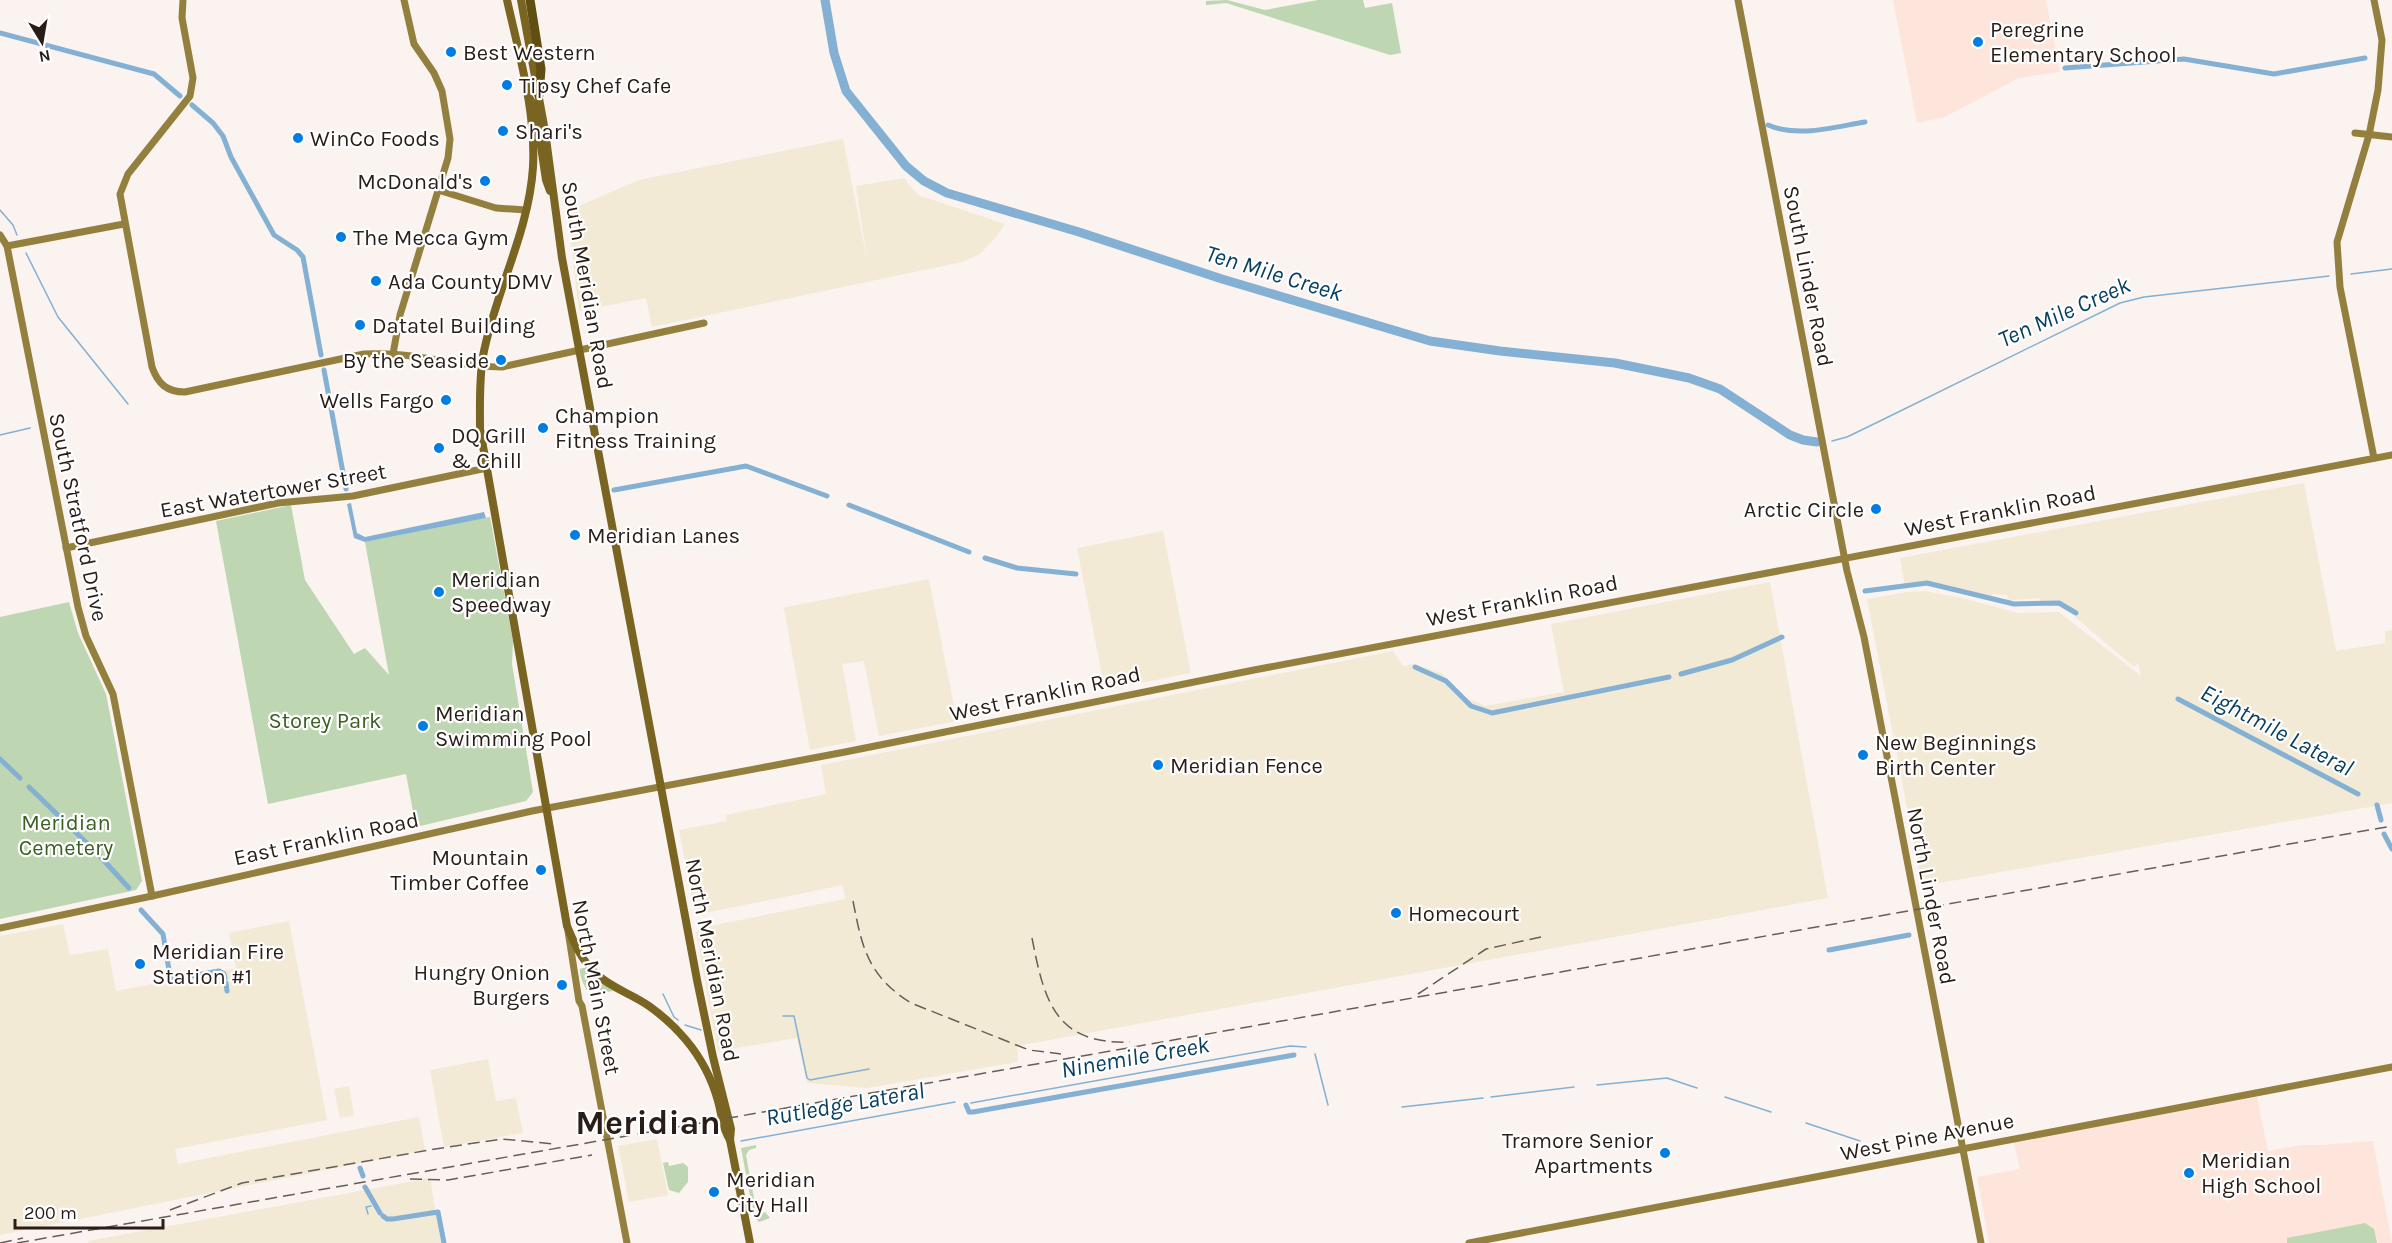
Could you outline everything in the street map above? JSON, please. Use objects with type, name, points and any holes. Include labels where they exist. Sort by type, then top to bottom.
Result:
[{"type":"highway","points":[[530,0],[542,69],[539,95]]},
{"type":"main road","points":[[507,0],[526,93],[535,107],[546,180],[555,204]]},
{"type":"main road","name":"South Meridian Road","points":[[521,0],[539,95],[562,258],[661,787]]},
{"type":"main road","name":"North Main Street","points":[[526,93],[532,133],[533,168],[526,210],[489,330],[482,367],[480,429],[567,926]]},
{"type":"main road","name":"North Meridian Road","points":[[661,787],[705,1018],[732,1129],[730,1140]]},
{"type":"main road","name":"North Meridian Road","points":[[567,926],[577,950],[594,971],[606,982],[650,1006],[688,1042],[710,1081],[718,1101],[724,1130],[730,1140],[750,1243]]},
{"type":"street","points":[[183,0],[182,18],[192,71],[192,88],[184,106],[128,174],[120,194],[152,367],[158,381],[168,389],[185,392],[364,354],[393,354],[482,367],[502,367],[704,323]]},
{"type":"street","points":[[393,354],[400,315],[450,149],[446,113],[437,79],[414,44],[404,0]]},
{"type":"street","name":"South Linder Road","points":[[1738,0],[1845,558]]},
{"type":"street","points":[[2374,0],[2382,40],[2378,90],[2369,135],[2337,242],[2340,287],[2374,458]]},
{"type":"street","points":[[2355,133],[2392,137]]},
{"type":"street","points":[[438,190],[496,208],[526,210]]},
{"type":"street","points":[[0,235],[7,246],[124,224]]},
{"type":"street","name":"South Stratford Drive","points":[[7,246],[82,625],[113,694],[152,896]]},
{"type":"street","name":"West Franklin Road","points":[[661,787],[1222,676],[2392,455]]},
{"type":"street","name":"East Watertower Street","points":[[66,548],[278,503],[353,496],[487,468]]},
{"type":"street","name":"North Linder Road","points":[[1845,558],[1864,637],[1981,1243]]},
{"type":"street","name":"East Franklin Road","points":[[0,928],[546,808],[661,787]]},
{"type":"street","name":"North Main Street","points":[[567,926],[568,945],[579,1001],[582,1006],[627,1243]]},
{"type":"street","name":"West Pine Avenue","points":[[1469,1243],[2392,1067]]},
{"type":"shaded area","name":"Peregrine Elementary School","points":[[1893,0],[2046,0],[2060,72],[2019,78],[1945,117],[1917,123]]},
{"type":"shaded area","points":[[843,139],[867,259],[856,186],[904,178],[918,195],[1005,224],[980,254],[962,262],[652,327],[646,298],[579,311],[567,211],[639,180]]},
{"type":"shaded area","points":[[2304,483],[2336,651],[2385,643],[2385,631],[2392,630],[2392,803],[1922,886],[1867,599],[1925,591],[2018,613],[2059,612],[2141,676],[2138,663],[2134,667],[2075,617],[2077,612],[2064,603],[2041,601],[2040,598],[2013,600],[2008,599],[2007,595],[1992,594],[1992,598],[1944,584],[1905,586],[1900,558]]},
{"type":"shaded area","points":[[1163,531],[1191,673],[1105,690],[1077,548]]},
{"type":"shaded area","points":[[929,579],[957,721],[879,736],[864,661],[842,664],[856,741],[810,750],[782,608]]},
{"type":"shaded area","points":[[1770,582],[1828,898],[1017,1046],[1018,1062],[867,1088],[807,1083],[797,1038],[718,1051],[696,933],[700,928],[845,899],[843,885],[695,915],[679,830],[727,821],[726,815],[826,794],[821,765],[1393,651],[1403,666],[1413,664],[1441,673],[1467,698],[1485,706],[1564,692],[1551,624]]},
{"type":"shaded area","points":[[289,921],[327,1120],[175,1149],[178,1164],[419,1117],[425,1150],[0,1235],[0,936],[63,924],[70,955],[108,949],[116,991],[236,968],[229,933]]},
{"type":"shaded area","points":[[488,1059],[496,1101],[516,1098],[523,1133],[444,1147],[430,1070]]},
{"type":"shaded area","points":[[349,1086],[354,1115],[340,1118],[334,1089]]},
{"type":"shaded area","name":"Meridian High School","points":[[2257,1097],[2268,1151],[2301,1145],[2373,1141],[2392,1243],[1989,1243],[1977,1177],[2020,1169],[2014,1142]]},
{"type":"shaded area","points":[[657,1139],[668,1195],[629,1202],[618,1146]]},
{"type":"shaded area","points":[[430,1178],[441,1243],[88,1243],[88,1241]]},
{"type":"green space","points":[[1227,0],[1265,10],[1318,0],[1363,0],[1365,8],[1392,3],[1401,53],[1390,55],[1226,3],[1206,5],[1206,1]]},
{"type":"green space","name":"Storey Park","points":[[291,505],[305,580],[354,654],[365,648],[389,675],[365,542],[490,517],[513,641],[512,664],[533,792],[526,801],[416,827],[406,774],[268,804],[216,521]]},
{"type":"green space","name":"Meridian Cemetery","points":[[69,602],[78,633],[106,694],[142,881],[136,890],[0,919],[0,617]]},
{"type":"green space","points":[[585,967],[613,991],[590,993],[581,976],[580,969]]},
{"type":"green space","points":[[756,1145],[756,1148],[749,1150],[746,1155],[756,1209],[765,1212],[770,1218],[759,1222],[754,1217],[741,1148]]},
{"type":"green space","points":[[668,1162],[669,1166],[683,1163],[688,1167],[688,1182],[679,1193],[669,1190],[663,1163]]},
{"type":"green space","points":[[2365,1223],[2374,1229],[2377,1243],[2287,1243],[2287,1238]]},
{"type":"water","points":[[351,503],[357,533],[365,537],[484,512],[486,518],[365,542],[354,538],[347,504]]},
{"type":"waterway","name":"Ten Mile Creek","points":[[825,0],[834,53],[846,91],[906,166],[924,181],[947,193],[1430,341],[1615,363],[1689,378],[1720,389],[1790,435],[1817,442]]},
{"type":"waterway","name":"Eightmile Lateral","points":[[0,33],[154,74],[180,96]]},
{"type":"waterway","points":[[2065,68],[2184,59],[2274,74],[2365,58]]},
{"type":"waterway","name":"Eightmile Lateral","points":[[192,105],[213,123],[223,136],[231,157],[274,235],[297,250],[303,257],[321,355]]},
{"type":"waterway","points":[[1768,125],[1791,131],[1804,131],[1865,122]]},
{"type":"waterway","name":"Ninemile Creek","points":[[0,210],[13,225],[17,235]]},
{"type":"waterway","name":"Ninemile Creek","points":[[26,253],[58,317],[128,404]]},
{"type":"waterway","name":"Ten Mile Creek","points":[[2351,274],[2392,269]]},
{"type":"waterway","name":"Ten Mile Creek","points":[[1832,441],[1847,437],[2120,303],[2144,297],[2329,276]]},
{"type":"waterway","name":"Eightmile Lateral","points":[[324,370],[346,489]]},
{"type":"waterway","points":[[0,435],[30,428]]},
{"type":"waterway","name":"Eightmile Lateral","points":[[614,490],[746,466],[827,496]]},
{"type":"waterway","name":"Eightmile Lateral","points":[[849,505],[969,552]]},
{"type":"waterway","name":"Eightmile Lateral","points":[[985,558],[1017,568],[1076,574]]},
{"type":"waterway","name":"Eightmile Lateral","points":[[1865,591],[1927,583],[2014,604],[2059,603],[2076,613]]},
{"type":"waterway","name":"Eightmile Lateral","points":[[1681,674],[1732,660],[1782,637]]},
{"type":"waterway","name":"Eightmile Lateral","points":[[1415,667],[1446,681],[1471,706],[1492,713],[1669,677]]},
{"type":"waterway","name":"Eightmile Lateral","points":[[2178,699],[2358,794]]},
{"type":"waterway","points":[[0,759],[20,778]]},
{"type":"waterway","points":[[29,787],[97,853],[129,888]]},
{"type":"waterway","name":"Eightmile Lateral","points":[[2377,805],[2381,820]]},
{"type":"waterway","name":"Eightmile Lateral","points":[[2384,834],[2392,849]]},
{"type":"waterway","points":[[141,910],[163,934],[170,976],[174,979],[219,971],[224,974],[225,978]]},
{"type":"waterway","name":"Rutledge Lateral","points":[[1829,950],[1909,935]]},
{"type":"waterway","points":[[226,983],[227,991]]},
{"type":"waterway","name":"Ninemile Creek","points":[[663,994],[674,1017],[678,1020]]},
{"type":"waterway","name":"Ninemile Creek","points":[[783,1016],[794,1016],[807,1078],[810,1080],[869,1069]]},
{"type":"waterway","name":"Ninemile Creek","points":[[685,1025],[701,1030]]},
{"type":"waterway","name":"Ninemile Creek","points":[[971,1103],[1290,1046],[1306,1047]]},
{"type":"waterway","name":"Ninemile Creek","points":[[1315,1054],[1328,1105]]},
{"type":"waterway","name":"Rutledge Lateral","points":[[966,1105],[969,1112],[973,1112],[1294,1055]]},
{"type":"waterway","name":"Ninemile Creek","points":[[1597,1085],[1667,1078],[1697,1088]]},
{"type":"waterway","name":"Ninemile Creek","points":[[1491,1097],[1574,1087]]},
{"type":"waterway","name":"Ninemile Creek","points":[[1725,1097],[1771,1112]]},
{"type":"waterway","name":"Ninemile Creek","points":[[1402,1107],[1483,1098]]},
{"type":"waterway","name":"Rutledge Lateral","points":[[741,1141],[955,1102]]},
{"type":"waterway","name":"Ninemile Creek","points":[[1806,1123],[1860,1141]]},
{"type":"waterway","points":[[360,1168],[363,1176]]},
{"type":"waterway","points":[[365,1187],[380,1213]]},
{"type":"waterway","points":[[368,1214],[366,1207],[371,1206]]},
{"type":"waterway","points":[[383,1216],[393,1219],[438,1212],[444,1243]]},
{"type":"railway","points":[[17,1243],[2392,826]]},
{"type":"railway","points":[[853,901],[869,960],[885,982],[897,993],[911,1003],[1029,1050],[1061,1054]]},
{"type":"railway","points":[[1418,994],[1486,949],[1541,937]]},
{"type":"railway","points":[[1032,938],[1048,999],[1057,1014],[1084,1036],[1104,1041],[1130,1042]]},
{"type":"railway","points":[[170,1210],[242,1183],[435,1149],[502,1139],[554,1144]]},
{"type":"railway","points":[[410,1179],[448,1180],[592,1155]]},
{"type":"railway","points":[[0,1243],[23,1238]]},
{"type":"place","name":"Peregrine Elementary School","points":[[1978,42]]},
{"type":"place","name":"Best Western","points":[[451,52]]},
{"type":"place","name":"Tipsy Chef Cafe","points":[[507,85]]},
{"type":"place","name":"Shari's","points":[[503,131]]},
{"type":"place","name":"WinCo Foods","points":[[298,138]]},
{"type":"place","name":"McDonald's","points":[[485,181]]},
{"type":"place","name":"The Mecca Gym","points":[[341,237]]},
{"type":"place","name":"Ada County DMV","points":[[376,281]]},
{"type":"place","name":"Datatel Building","points":[[360,325]]},
{"type":"place","name":"By the Seaside","points":[[501,360]]},
{"type":"place","name":"Wells Fargo","points":[[446,400]]},
{"type":"place","name":"Champion Fitness Training","points":[[543,428]]},
{"type":"place","name":"DQ Grill & Chill","points":[[439,448]]},
{"type":"place","name":"Arctic Circle","points":[[1876,509]]},
{"type":"place","name":"Meridian Lanes","points":[[575,535]]},
{"type":"place","name":"Meridian Speedway","points":[[439,592]]},
{"type":"place","name":"Meridian Swimming Pool","points":[[423,726]]},
{"type":"place","name":"New Beginnings Birth Center","points":[[1863,755]]},
{"type":"place","name":"Meridian Fence","points":[[1158,765]]},
{"type":"place","name":"Mountain Timber Coffee","points":[[541,870]]},
{"type":"place","name":"Homecourt","points":[[1396,913]]},
{"type":"place","name":"Meridian Fire Station #1","points":[[140,964]]},
{"type":"place","name":"Hungry Onion Burgers","points":[[562,985]]},
{"type":"place","name":"Tramore Senior Apartments","points":[[1665,1153]]},
{"type":"place","name":"Meridian High School","points":[[2189,1173]]},
{"type":"place","name":"Meridian City Hall","points":[[714,1192]]},
{"type":"district","name":"Meridian","points":[[648,1122]]}]
